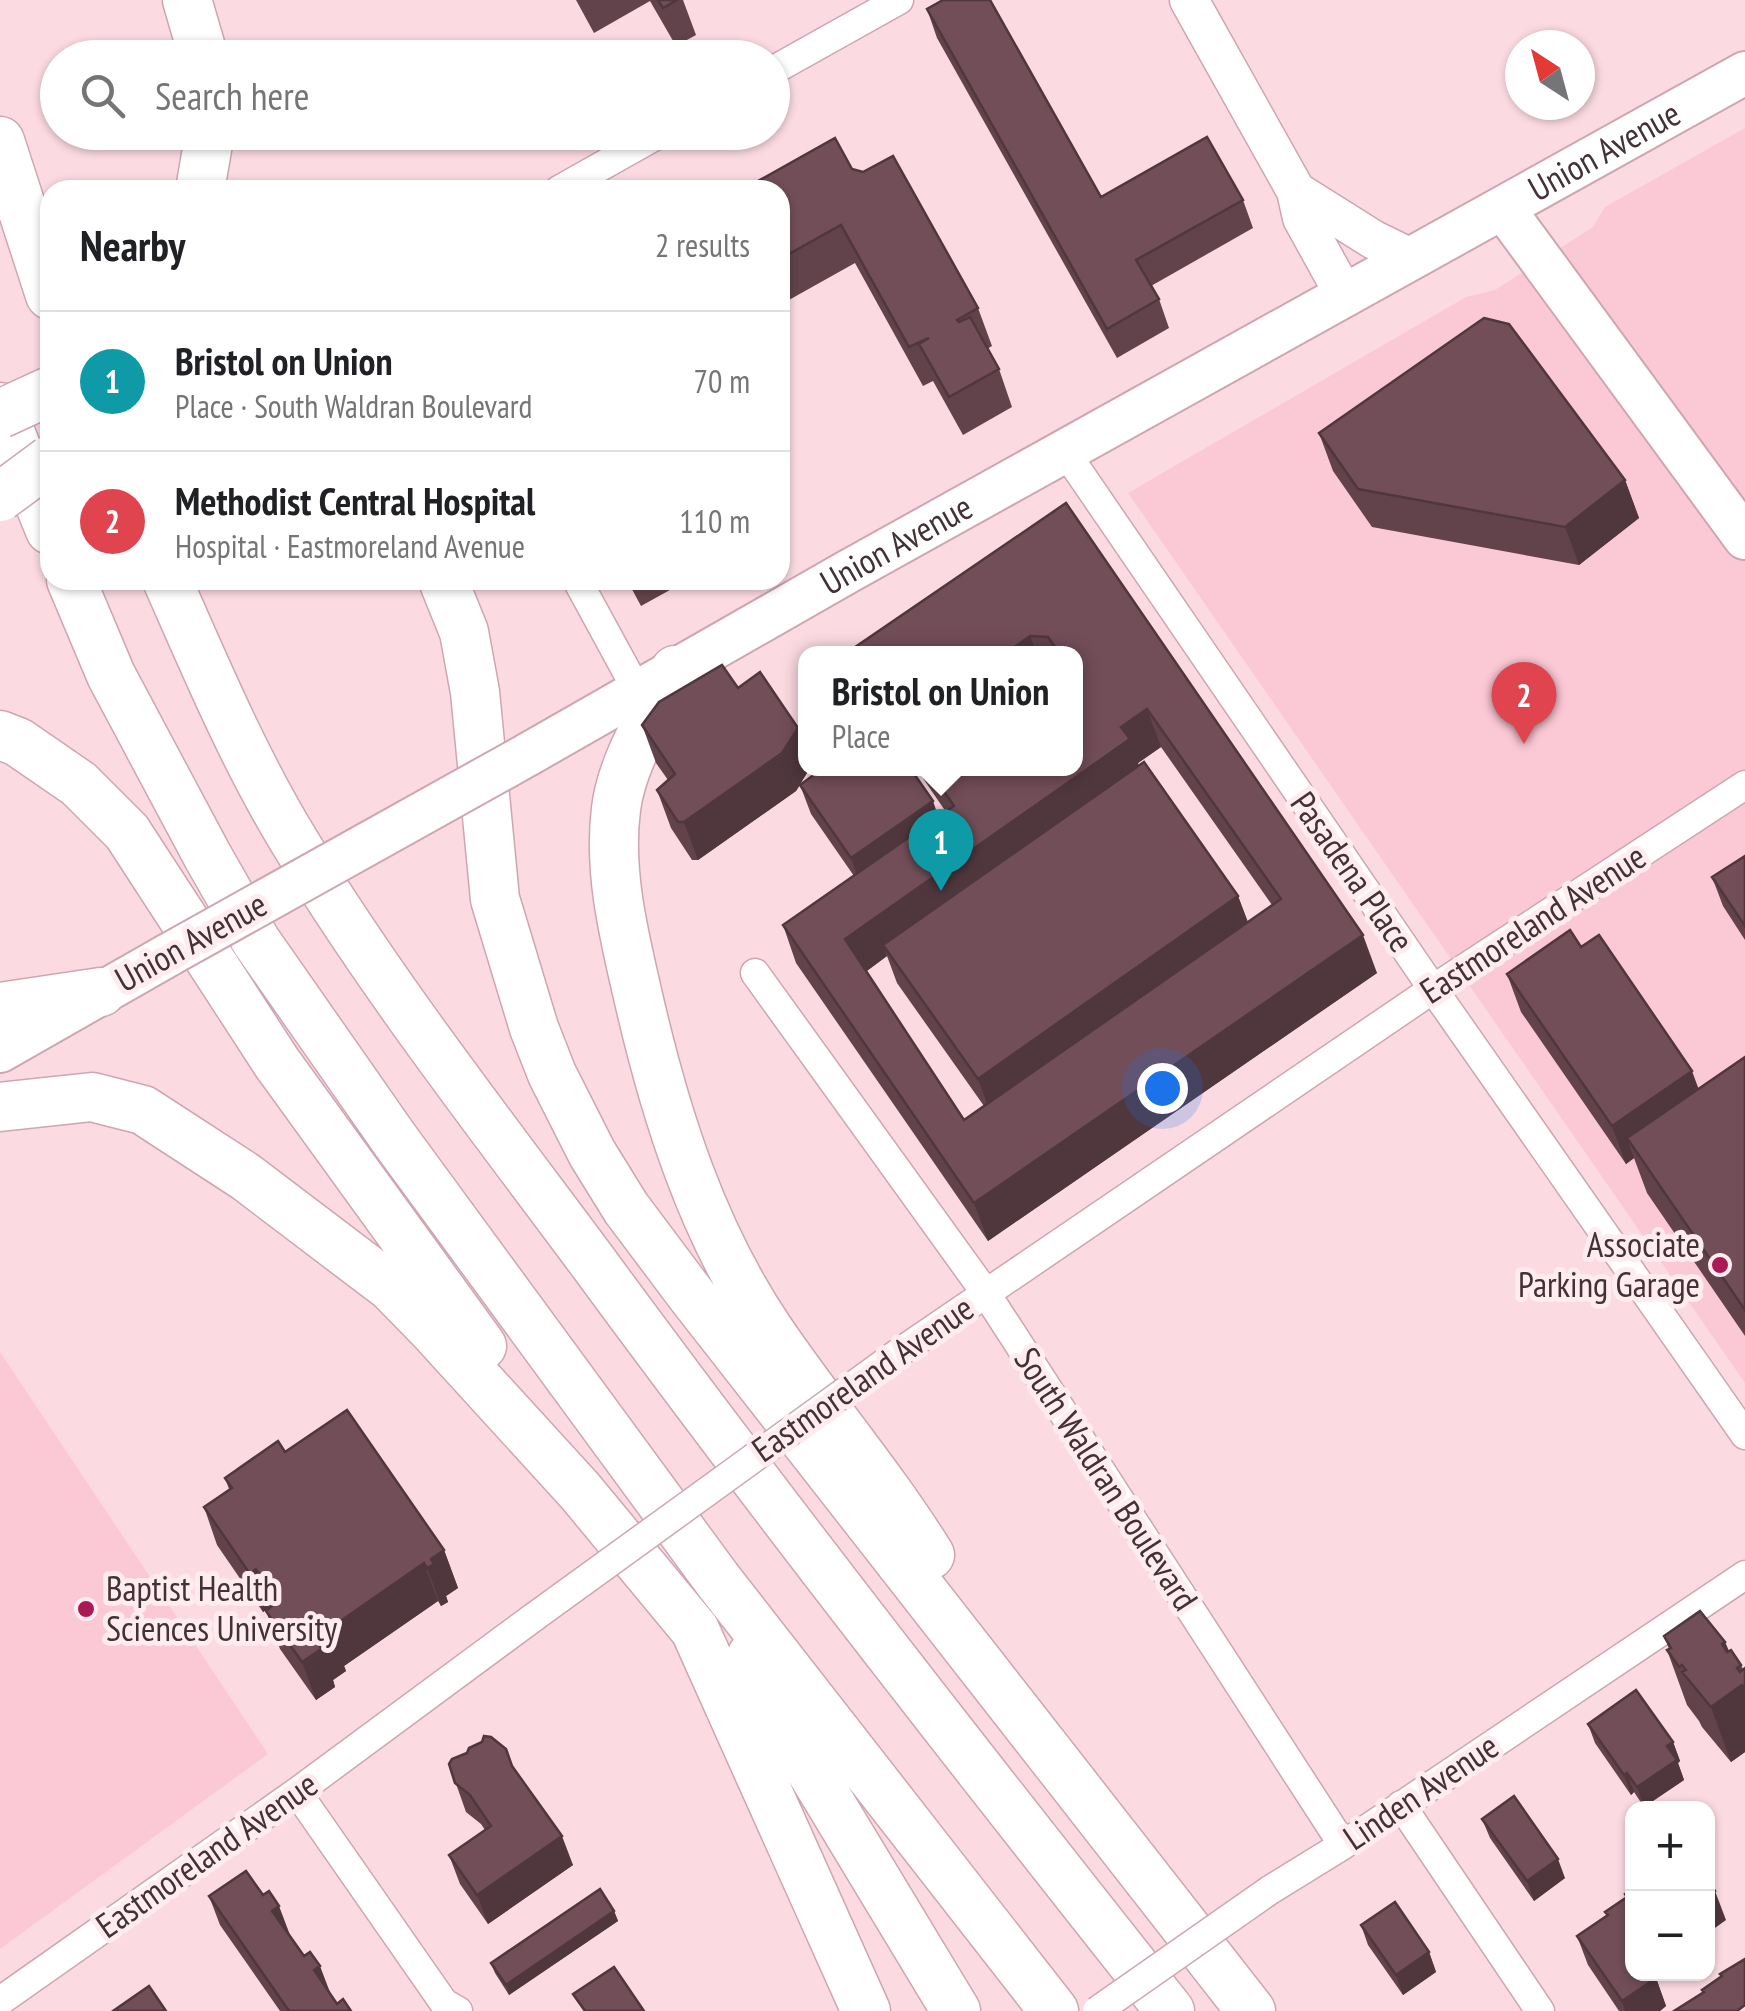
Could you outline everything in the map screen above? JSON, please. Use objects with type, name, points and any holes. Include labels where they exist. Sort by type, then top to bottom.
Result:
[{"type":"highway","points":[[186,0],[198,40]]},
{"type":"highway","points":[[0,140],[40,264]]},
{"type":"highway","points":[[202,180],[207,150]]},
{"type":"highway","points":[[40,395],[0,411],[40,506]]},
{"type":"highway","points":[[0,497],[40,467]]},
{"type":"highway","points":[[75,590],[110,674],[256,941],[394,1140],[716,1579],[1054,2011]]},
{"type":"highway","points":[[171,590],[225,708],[293,839],[391,988],[662,1357],[1170,2011]]},
{"type":"highway","points":[[447,590],[464,632],[474,692],[496,899],[534,1028],[552,1074],[592,1153],[626,1208],[692,1296],[1251,2011]]},
{"type":"highway","points":[[657,681],[622,778],[613,858],[638,994],[683,1159],[710,1225],[769,1331],[905,1515],[1080,1790]]},
{"type":"highway","points":[[0,735],[18,742],[79,784],[127,832],[277,1062],[495,1364],[580,1491]]},
{"type":"highway","points":[[0,1007],[101,992]]},
{"type":"highway","points":[[0,1107],[92,1096],[143,1110],[246,1177],[391,1287],[580,1491],[694,1630],[866,2011]]},
{"type":"highway","points":[[716,1579],[788,1733],[956,2011]]},
{"type":"main road","name":"Union Avenue","points":[[0,1051],[1344,294],[1745,73]]},
{"type":"main road","points":[[1503,208],[1745,538]]},
{"type":"street","points":[[790,61],[899,0]]},
{"type":"street","points":[[1189,0],[1296,192],[1302,218],[1344,294]]},
{"type":"street","points":[[577,180],[630,150]]},
{"type":"street","points":[[1296,192],[1411,258]]},
{"type":"street","name":"Pasadena Place","points":[[1066,453],[1745,1435]]},
{"type":"street","points":[[585,590],[657,681]]},
{"type":"street","name":"Eastmoreland Avenue","points":[[0,2001],[298,1792],[986,1292],[1433,989],[1745,785]]},
{"type":"street","name":"South Waldran Boulevard","points":[[755,974],[986,1292],[1343,1845]]},
{"type":"street","name":"Linden Avenue","points":[[1097,2011],[1270,1890],[1745,1574]]},
{"type":"street","points":[[298,1792],[444,2002],[458,2011]]},
{"type":"street","points":[[1401,1806],[1540,2011]]},
{"type":"shaded area","points":[[1745,128],[1745,1383],[1128,493],[1466,297],[1495,290],[1593,227],[1605,207]]},
{"type":"shaded area","name":"Baptist Health Sciences University","points":[[0,1352],[268,1754],[0,1949]]},
{"type":"building","points":[[658,0],[677,0],[663,8]]},
{"type":"building","points":[[943,0],[990,0],[1101,197],[1207,137],[1243,200],[1136,260],[1159,299],[1107,329],[927,9]]},
{"type":"building","points":[[835,138],[852,169],[863,172],[893,156],[978,308],[957,320],[970,317],[999,369],[949,397],[919,344],[929,338],[909,347],[841,225],[790,253],[790,180],[760,180]]},
{"type":"building","points":[[1484,318],[1509,324],[1625,480],[1565,527],[1358,489],[1319,433]]},
{"type":"building","points":[[1066,503],[1363,935],[974,1203],[783,925],[954,806],[933,776],[1077,776],[845,939],[964,1120],[1281,899],[1147,709],[1121,727],[1130,739],[1083,772],[1083,646],[1054,646],[1048,637],[1030,636],[1016,646],[857,646]]},
{"type":"building","points":[[722,665],[738,688],[760,672],[798,728],[782,753],[684,822],[678,822],[657,790],[675,774],[642,725],[659,702]]},
{"type":"building","points":[[1144,762],[1238,896],[978,1079],[883,945]]},
{"type":"building","points":[[812,776],[916,776],[933,801],[851,858],[800,785]]},
{"type":"building","points":[[1745,856],[1745,926],[1712,877]]},
{"type":"building","points":[[1570,930],[1581,947],[1599,935],[1692,1071],[1612,1126],[1507,974]]},
{"type":"building","points":[[1745,1057],[1745,1310],[1627,1138]]},
{"type":"building","points":[[347,1410],[444,1550],[431,1559],[434,1564],[427,1568],[424,1563],[329,1629],[332,1633],[318,1643],[321,1649],[302,1662],[266,1611],[278,1601],[256,1569],[250,1574],[204,1507],[232,1488],[225,1478],[278,1441],[285,1452]]},
{"type":"building","points":[[1700,1611],[1725,1642],[1722,1644],[1727,1652],[1731,1650],[1741,1665],[1737,1668],[1740,1672],[1745,1668],[1745,1689],[1742,1685],[1711,1707],[1667,1650],[1671,1648],[1664,1636]]},
{"type":"building","points":[[1636,1690],[1673,1742],[1667,1746],[1677,1760],[1637,1787],[1588,1724]]},
{"type":"building","points":[[484,1736],[506,1749],[512,1766],[562,1836],[477,1895],[449,1855],[491,1826],[470,1795],[455,1783],[449,1764],[482,1742]]},
{"type":"building","points":[[1514,1796],[1558,1859],[1527,1881],[1482,1819]]},
{"type":"building","points":[[246,1871],[263,1895],[269,1891],[279,1906],[272,1911],[304,1956],[310,1952],[320,1966],[314,1970],[337,2004],[343,1999],[351,2011],[289,2011],[209,1896]]},
{"type":"building","points":[[600,1889],[614,1911],[506,1985],[491,1963]]},
{"type":"building","points":[[1625,1898],[1625,1981],[1652,1981],[1622,2001],[1577,1936],[1608,1915],[1605,1912]]},
{"type":"building","points":[[1395,1902],[1429,1952],[1396,1975],[1361,1925]]},
{"type":"building","points":[[1745,1959],[1745,2005],[1737,2011],[1674,2011],[1704,1992],[1720,1974]]},
{"type":"building","points":[[614,1967],[644,2011],[585,2011],[573,1994]]},
{"type":"building","points":[[149,1986],[166,2011],[113,2011]]},
{"type":"place","name":"Methodist Central Hospital","points":[[1524,744]]},
{"type":"place","name":"Bristol on Union","points":[[941,891]]},
{"type":"place","name":"Associate Parking Garage","points":[[1720,1265]]},
{"type":"place","name":"Baptist Health Sciences University","points":[[86,1609]]}]
